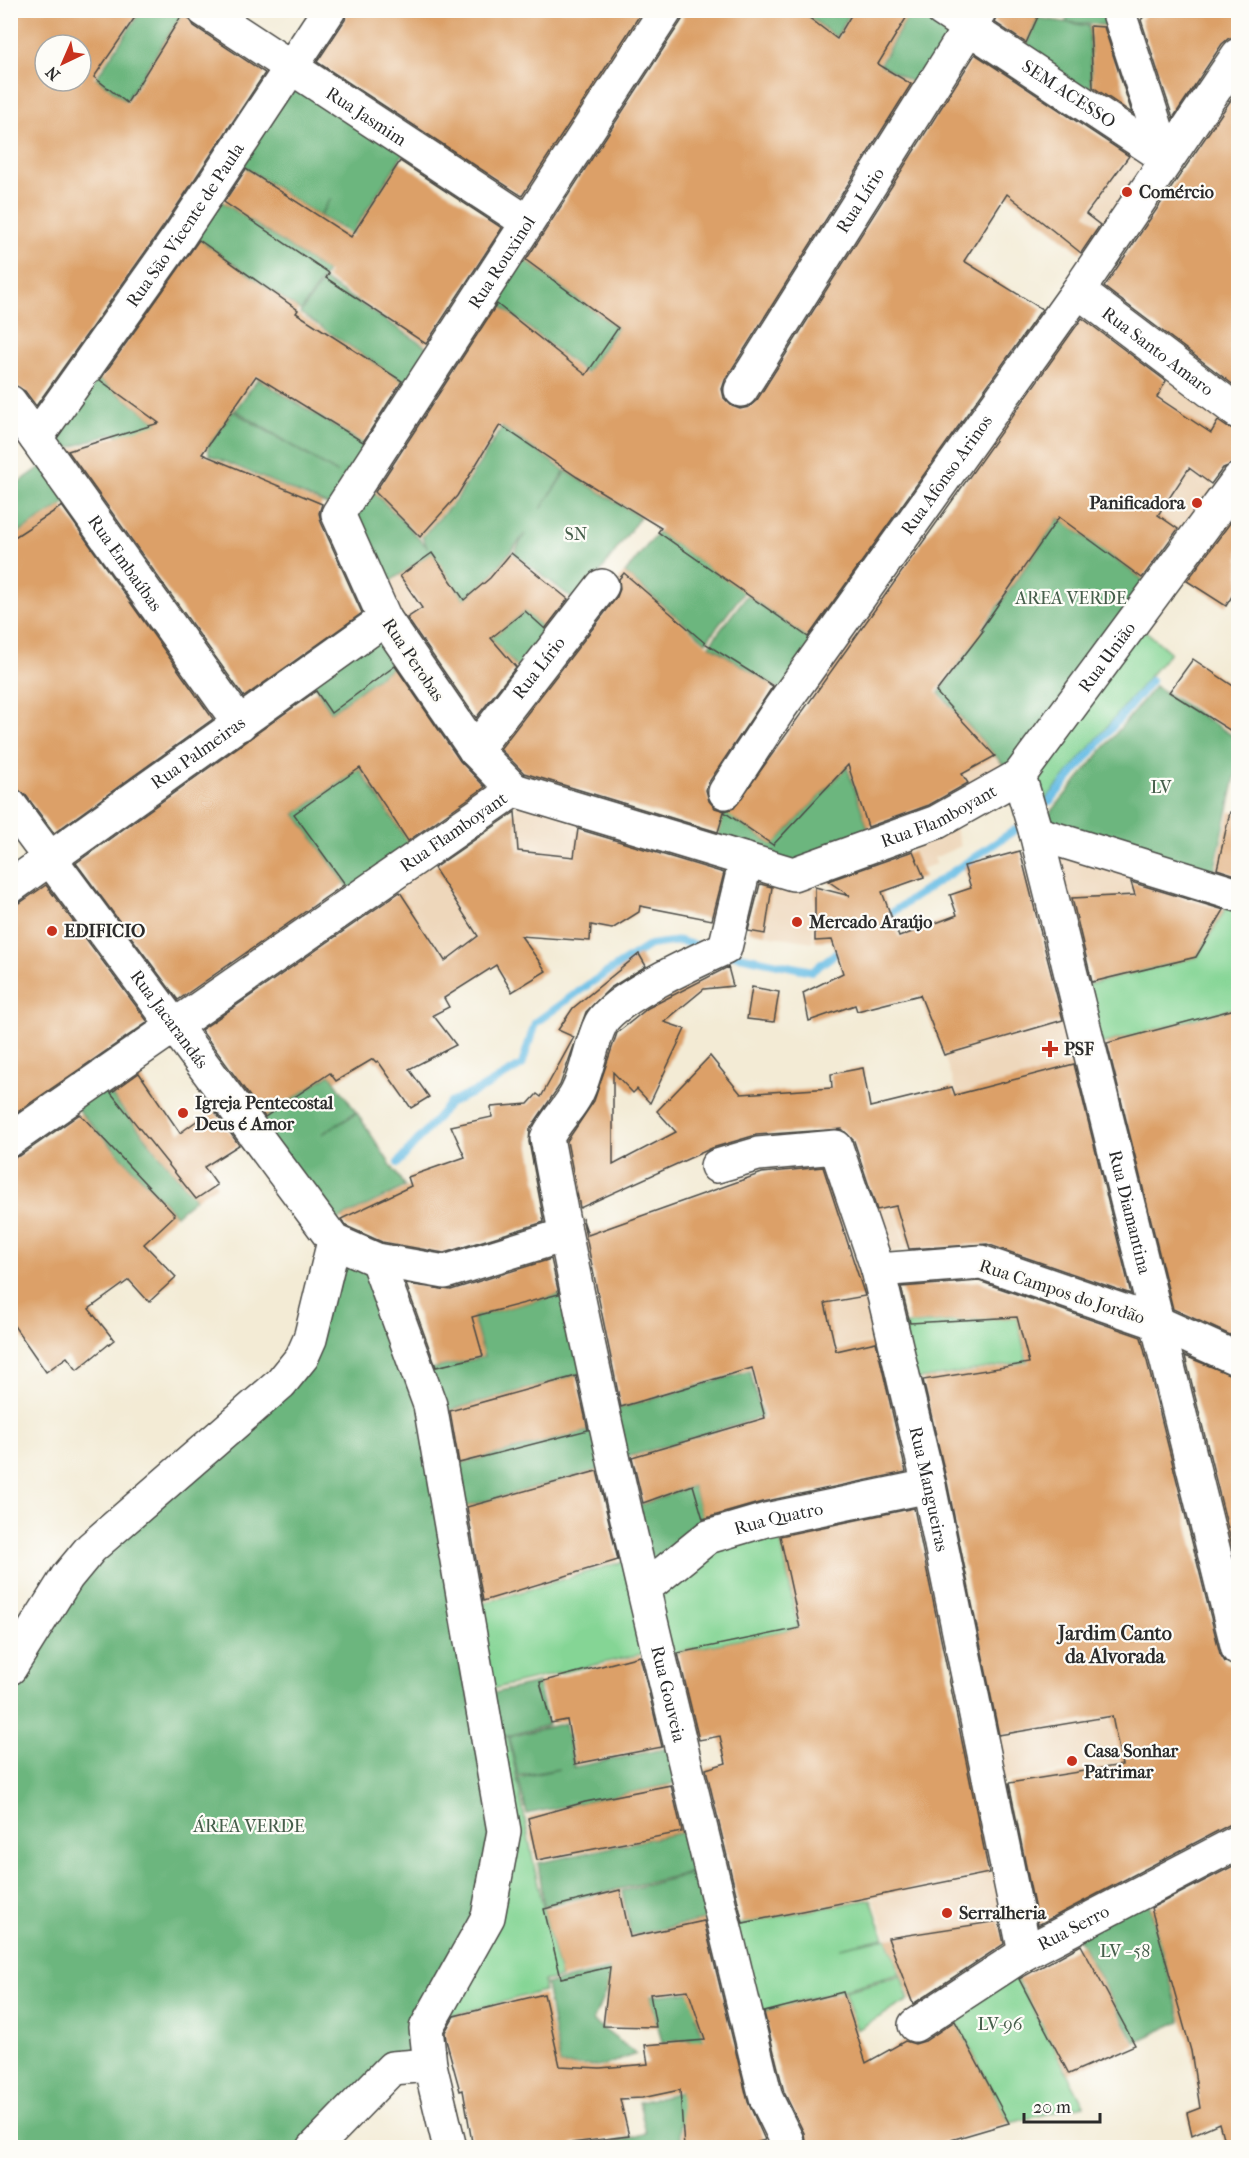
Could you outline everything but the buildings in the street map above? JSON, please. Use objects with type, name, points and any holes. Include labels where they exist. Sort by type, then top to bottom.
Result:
[{"type":"street","name":"Rua Jasmim","points":[[204,10],[527,222]]},
{"type":"street","name":"Rua São Vicente de Paula","points":[[36,438],[180,235],[329,10]]},
{"type":"street","name":"Rua Rouxinol","points":[[338,514],[666,10]]},
{"type":"street","name":"SEM ACESSO","points":[[942,10],[974,21],[1166,158]]},
{"type":"street","points":[[1118,10],[1166,158]]},
{"type":"street","name":"Rua Lírio","points":[[741,390],[974,21]]},
{"type":"street","name":"Rua Afonso Arinos","points":[[725,792],[780,708],[1078,291],[1166,158],[1239,55]]},
{"type":"street","name":"Rua Santo Amaro","points":[[1078,291],[1239,412]]},
{"type":"street","name":"Rua Embaúbas","points":[[10,402],[240,724]]},
{"type":"street","name":"Rua União","points":[[1019,776],[1234,494]]},
{"type":"street","name":"Rua Perobas","points":[[338,514],[385,619],[475,750],[514,790]]},
{"type":"street","name":"Rua Lírio","points":[[475,750],[602,586]]},
{"type":"street","name":"Rua Palmeiras","points":[[10,887],[385,619]]},
{"type":"street","name":"Rua Diamantina","points":[[1019,776],[1036,833],[1239,1649]]},
{"type":"street","name":"Rua Flamboyant","points":[[10,1140],[514,790],[793,874],[937,822],[1019,776]]},
{"type":"street","name":"Rua Jacarandás","points":[[10,805],[334,1241],[377,1260],[445,1272],[565,1235]]},
{"type":"street","points":[[1036,833],[1239,895]]},
{"type":"street","name":"Rua Gouveia","points":[[746,860],[725,948],[640,990],[602,1021],[580,1086],[571,1105],[553,1126],[547,1138],[565,1235],[645,1587],[766,2098],[788,2141],[787,2148]]},
{"type":"street","name":"Rua Mangueiras","points":[[717,1166],[758,1154],[836,1147],[878,1270],[929,1486],[1025,1953]]},
{"type":"street","points":[[10,1668],[67,1577],[91,1548],[281,1383],[302,1357],[310,1339],[334,1241]]},
{"type":"street","points":[[377,1260],[430,1405],[504,1831],[488,1917],[426,2028],[430,2065],[450,2148]]},
{"type":"street","name":"Rua Campos do Jordão","points":[[878,1270],[981,1262],[1158,1323],[1239,1359]]},
{"type":"street","name":"Rua Quatro","points":[[645,1587],[708,1537],[766,1521],[929,1486]]},
{"type":"street","name":"Rua Serro","points":[[915,2025],[1025,1953],[1239,1842]]},
{"type":"street","points":[[314,2148],[392,2068],[430,2065]]},
{"type":"shaded area","points":[[1135,148],[1154,160],[1106,229],[1087,214]]},
{"type":"shaded area","points":[[1172,373],[1224,411],[1210,433],[1157,399]]},
{"type":"shaded area","points":[[1189,469],[1219,491],[1187,535],[1158,515]]},
{"type":"shaded area","points":[[399,576],[421,608],[398,624],[381,589]]},
{"type":"shaded area","points":[[995,756],[1009,772],[975,791],[963,774]]},
{"type":"shaded area","points":[[515,799],[579,819],[573,855],[519,850]]},
{"type":"shaded area","points":[[953,823],[961,846],[934,858],[936,864],[921,869],[910,841]]},
{"type":"shaded area","points":[[1047,845],[1127,870],[1134,894],[1061,898]]},
{"type":"shaded area","points":[[428,860],[477,936],[445,959],[395,883]]},
{"type":"shaded area","points":[[814,876],[813,942],[766,935],[774,878]]},
{"type":"shaded area","points":[[1072,1018],[1083,1061],[957,1094],[944,1056]]},
{"type":"shaded area","points":[[896,1208],[906,1248],[887,1253],[874,1212]]},
{"type":"shaded area","points":[[875,1295],[886,1339],[836,1349],[826,1304]]},
{"type":"shaded area","points":[[1112,1718],[1121,1763],[998,1782],[990,1738]]},
{"type":"shaded area","points":[[999,1872],[1009,1919],[888,1938],[873,1898]]},
{"type":"green space","points":[[142,10],[184,11],[126,101],[96,78]]},
{"type":"green space","points":[[808,10],[852,11],[836,37],[806,14]]},
{"type":"green space","points":[[911,11],[926,11],[958,33],[922,88],[880,64]]},
{"type":"green space","points":[[1068,11],[1109,11],[1114,26],[1066,22]]},
{"type":"green space","points":[[1038,18],[1089,26],[1092,99],[1023,55]]},
{"type":"green space","points":[[293,80],[404,153],[351,234],[320,216],[331,198],[319,216],[238,162]]},
{"type":"green space","points":[[215,197],[327,272],[301,311],[191,234]]},
{"type":"green space","points":[[518,255],[617,328],[586,373],[490,297]]},
{"type":"green space","points":[[324,280],[433,351],[410,386],[300,313]]},
{"type":"green space","points":[[91,374],[204,456],[191,477],[114,433],[57,452],[46,438]]},
{"type":"green space","points":[[258,379],[370,448],[332,507],[209,455],[208,446],[233,411],[337,473],[235,410]]},
{"type":"green space","name":"SN","points":[[502,427],[565,471],[541,509],[566,471],[640,517],[578,603],[514,553],[525,534],[490,577],[464,600],[432,553],[380,588],[350,520],[367,485],[428,548],[422,537],[457,499]]},
{"type":"green space","points":[[45,464],[70,500],[11,538],[10,489]]},
{"type":"green space","name":"AREA VERDE","points":[[1059,518],[1150,585],[1010,772],[939,693]]},
{"type":"green space","points":[[658,532],[744,592],[706,642],[625,573]]},
{"type":"green space","points":[[747,595],[816,644],[784,692],[709,645]]},
{"type":"green space","points":[[526,611],[552,637],[523,674],[491,638]]},
{"type":"green space","points":[[1141,627],[1170,652],[1037,810],[1029,779]]},
{"type":"green space","points":[[383,631],[402,660],[331,712],[312,682]]},
{"type":"green space","name":"LV","points":[[1155,686],[1238,739],[1238,764],[1213,877],[1042,823]]},
{"type":"green space","points":[[847,767],[871,837],[792,865],[717,841],[726,804],[718,793],[741,809],[735,820],[773,845]]},
{"type":"green space","points":[[359,769],[413,849],[351,891],[295,814]]},
{"type":"green space","points":[[1230,901],[1238,904],[1238,1007],[1097,1045],[1082,986],[1197,957]]},
{"type":"green space","points":[[330,1074],[356,1112],[322,1134],[357,1113],[405,1187],[331,1223],[257,1123]]},
{"type":"green space","points":[[104,1086],[195,1199],[176,1215],[74,1106]]},
{"type":"green space","name":"ÁREA VERDE","points":[[339,1249],[373,1269],[418,1390],[491,1827],[479,1899],[422,2057],[302,2147],[11,2147],[10,1683],[79,1574],[247,1430]]},
{"type":"green space","points":[[569,1292],[588,1372],[440,1413],[426,1370],[484,1357],[473,1317]]},
{"type":"green space","points":[[1017,1317],[1027,1362],[913,1380],[899,1325]]},
{"type":"green space","points":[[750,1371],[762,1417],[624,1458],[614,1410]]},
{"type":"green space","points":[[600,1428],[609,1467],[456,1509],[450,1466]]},
{"type":"green space","points":[[693,1486],[706,1528],[649,1572],[635,1507]]},
{"type":"green space","points":[[778,1527],[798,1628],[669,1654],[655,1590],[696,1558]]},
{"type":"green space","points":[[628,1560],[650,1652],[488,1690],[474,1606]]},
{"type":"green space","points":[[538,1683],[548,1725],[497,1739],[489,1694]]},
{"type":"green space","points":[[565,1723],[574,1767],[674,1747],[682,1782],[527,1814],[518,1778],[559,1769],[518,1776],[509,1737]]},
{"type":"green space","points":[[508,1737],[539,1888],[561,1978],[544,1981],[544,1991],[433,2020],[499,1739]]},
{"type":"green space","points":[[693,1830],[703,1870],[544,1906],[538,1863]]},
{"type":"green space","points":[[703,1871],[714,1918],[631,1935],[622,1891]]},
{"type":"green space","points":[[871,1899],[884,1938],[840,1948],[887,1938],[900,1974],[754,2014],[733,1925]]},
{"type":"green space","name":"LV - 58","points":[[1148,1899],[1181,2021],[1135,2042],[1077,1936]]},
{"type":"green space","points":[[616,1968],[593,2021],[636,2054],[604,2066],[560,2065],[546,1984]]},
{"type":"green space","name":"LV-96","points":[[1013,1971],[1084,2105],[1010,2123],[951,2012]]},
{"type":"green space","points":[[901,1976],[909,2000],[857,2030],[844,1991]]},
{"type":"green space","points":[[697,1991],[703,2015],[696,2016],[709,2059],[697,2062],[690,2040],[662,2042],[650,1996]]},
{"type":"green space","points":[[697,2088],[706,2118],[680,2124],[682,2147],[598,2148],[646,2133],[639,2102]]},
{"type":"waterway","points":[[1050,801],[1151,681]]},
{"type":"waterway","points":[[882,919],[1015,830]]},
{"type":"waterway","points":[[398,1163],[450,1103],[481,1089],[522,1065],[535,1023],[589,984],[650,945],[680,941],[701,947]]},
{"type":"waterway","points":[[730,954],[812,971],[843,948]]},
{"type":"place","name":"Comércio","points":[[1127,192]]},
{"type":"place","name":"Panificadora","points":[[1197,503]]},
{"type":"place","name":"Mercado Araújo","points":[[797,922]]},
{"type":"place","name":"EDIFICIO","points":[[52,931]]},
{"type":"place","name":"PSF","points":[[1050,1049]]},
{"type":"place","name":"Igreja Pentecostal Deus é Amor","points":[[183,1113]]},
{"type":"place","name":"Casa Sonhar Patrimar","points":[[1072,1761]]},
{"type":"place","name":"Serralheria","points":[[947,1913]]},
{"type":"district","name":"Jardim Canto da Alvorada","points":[[1115,1644]]}]
